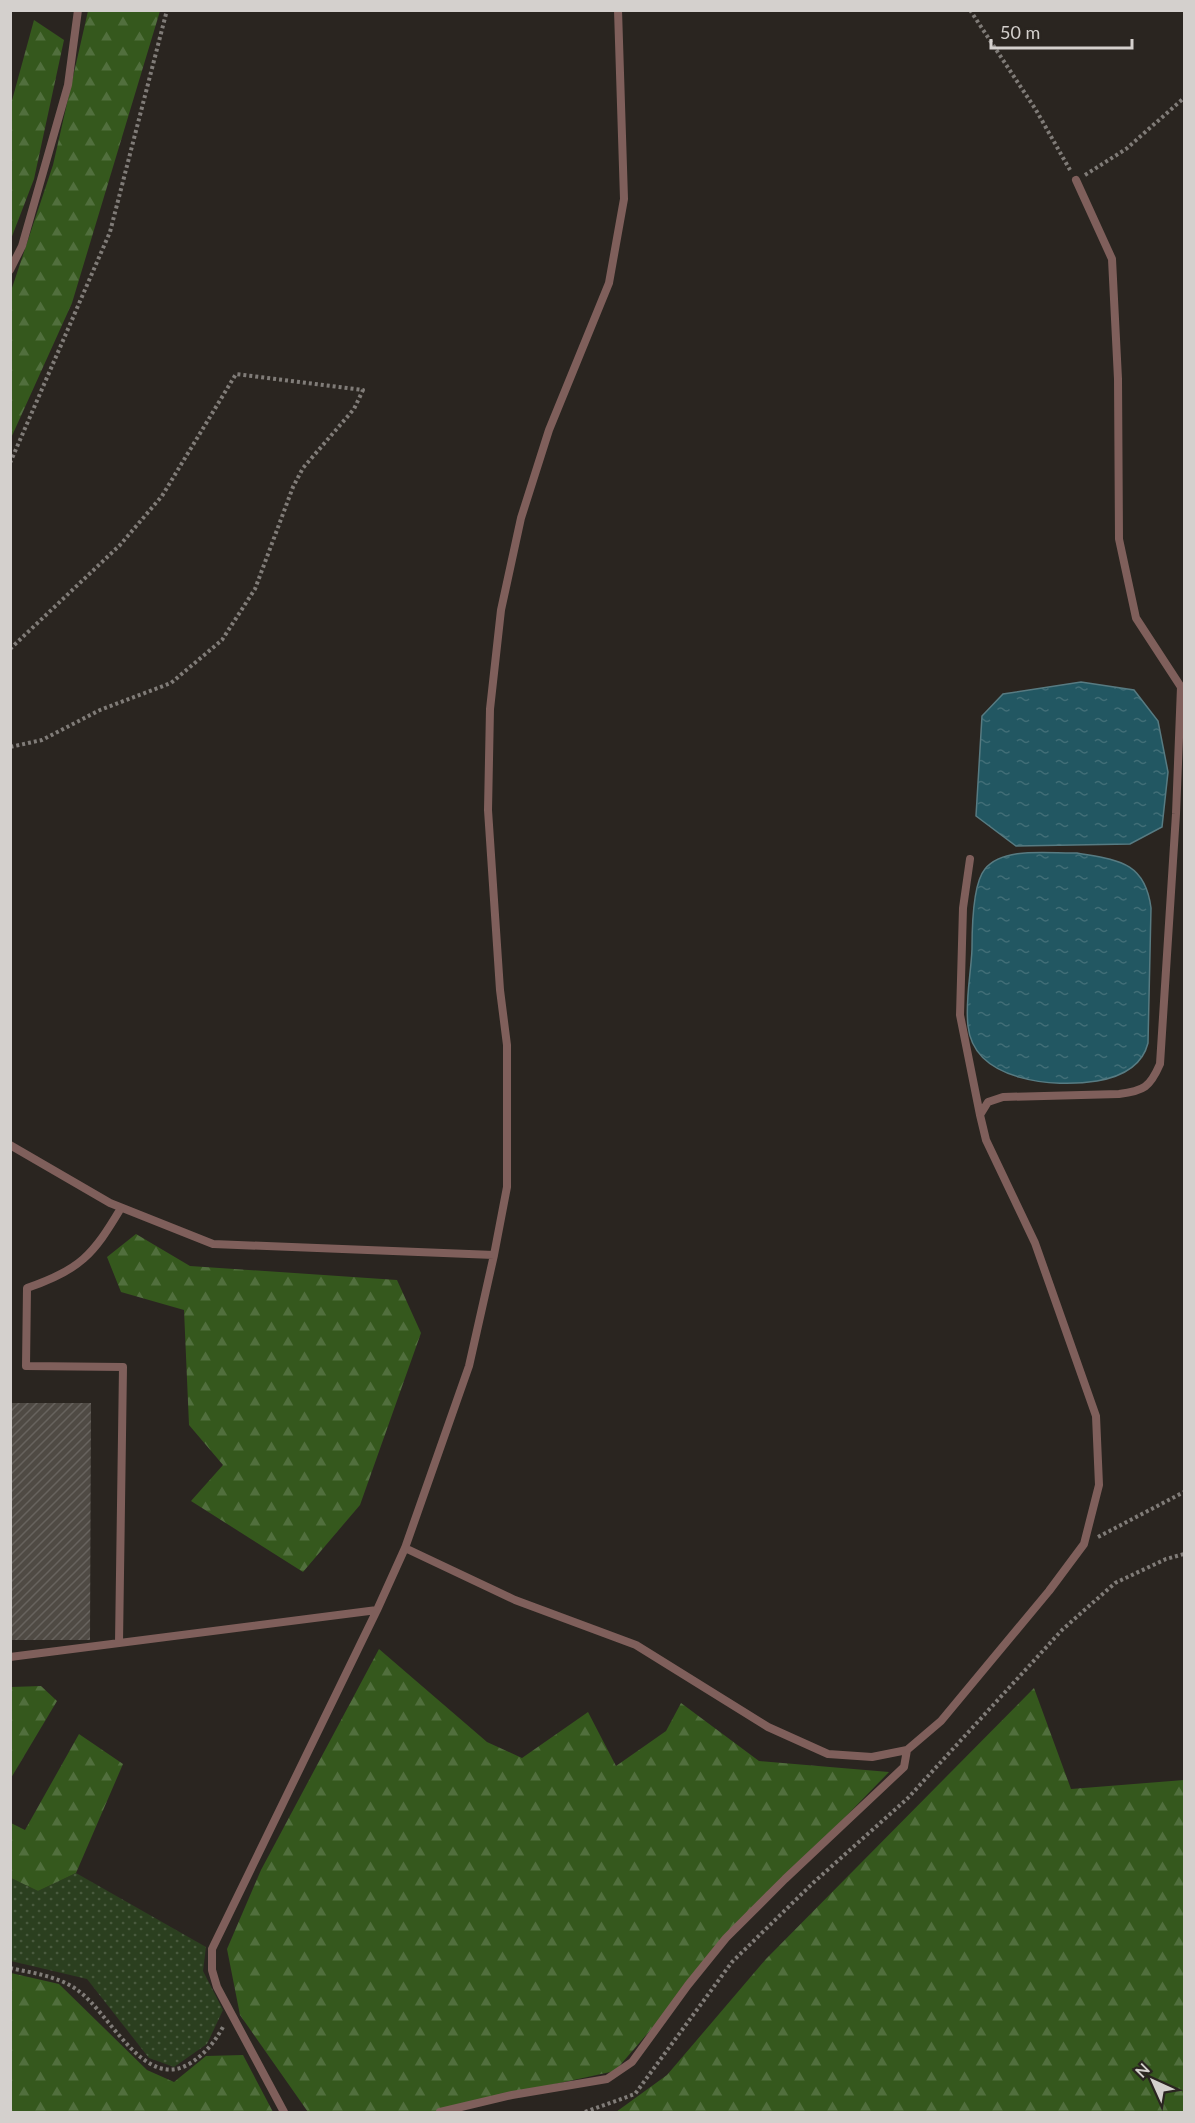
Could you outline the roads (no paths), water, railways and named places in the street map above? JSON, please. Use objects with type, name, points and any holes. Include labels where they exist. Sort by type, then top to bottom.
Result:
[{"type":"lane","points":[[10,270],[22,246],[68,85],[78,10]]},
{"type":"lane","points":[[284,2112],[229,2013],[212,1970],[212,1949],[405,1548],[469,1366],[494,1255],[507,1187],[507,1045],[500,990],[488,810],[490,709],[501,610],[521,518],[549,430],[609,283],[615,252],[624,199],[618,10]]},
{"type":"lane","points":[[980,1115],[988,1102],[1003,1097],[1137,1092],[1152,1082],[1160,1064],[1181,687],[1136,618],[1119,539],[1118,379],[1112,259],[1076,180]]},
{"type":"lane","points":[[405,1548],[514,1600],[636,1645],[768,1727],[828,1754],[872,1757],[907,1750],[942,1721],[1049,1591],[1084,1544],[1099,1485],[1095,1416],[1035,1243],[986,1140],[980,1115],[960,1015],[963,908],[970,859]]},
{"type":"lane","points":[[10,1145],[121,1208],[213,1244],[494,1255]]},
{"type":"lane","points":[[119,1643],[123,1367],[26,1366],[27,1288],[61,1277],[98,1247],[121,1208]]},
{"type":"lane","points":[[10,1657],[377,1610]]},
{"type":"lane","points":[[440,2112],[512,2095],[606,2079],[632,2062],[688,1985],[726,1938],[784,1879],[904,1767],[907,1750]]},
{"type":"water","points":[[1081,682],[1134,690],[1158,721],[1168,772],[1162,827],[1130,844],[1016,846],[976,816],[982,716],[1003,694]]},
{"type":"water","points":[[1028,853],[1077,853],[1105,858],[1127,866],[1143,881],[1148,892],[1151,908],[1148,1043],[1135,1065],[1114,1077],[1080,1083],[1060,1083],[1019,1077],[1000,1070],[985,1059],[974,1045],[968,1026],[967,1007],[973,919],[978,885],[985,869],[1004,857]]}]
